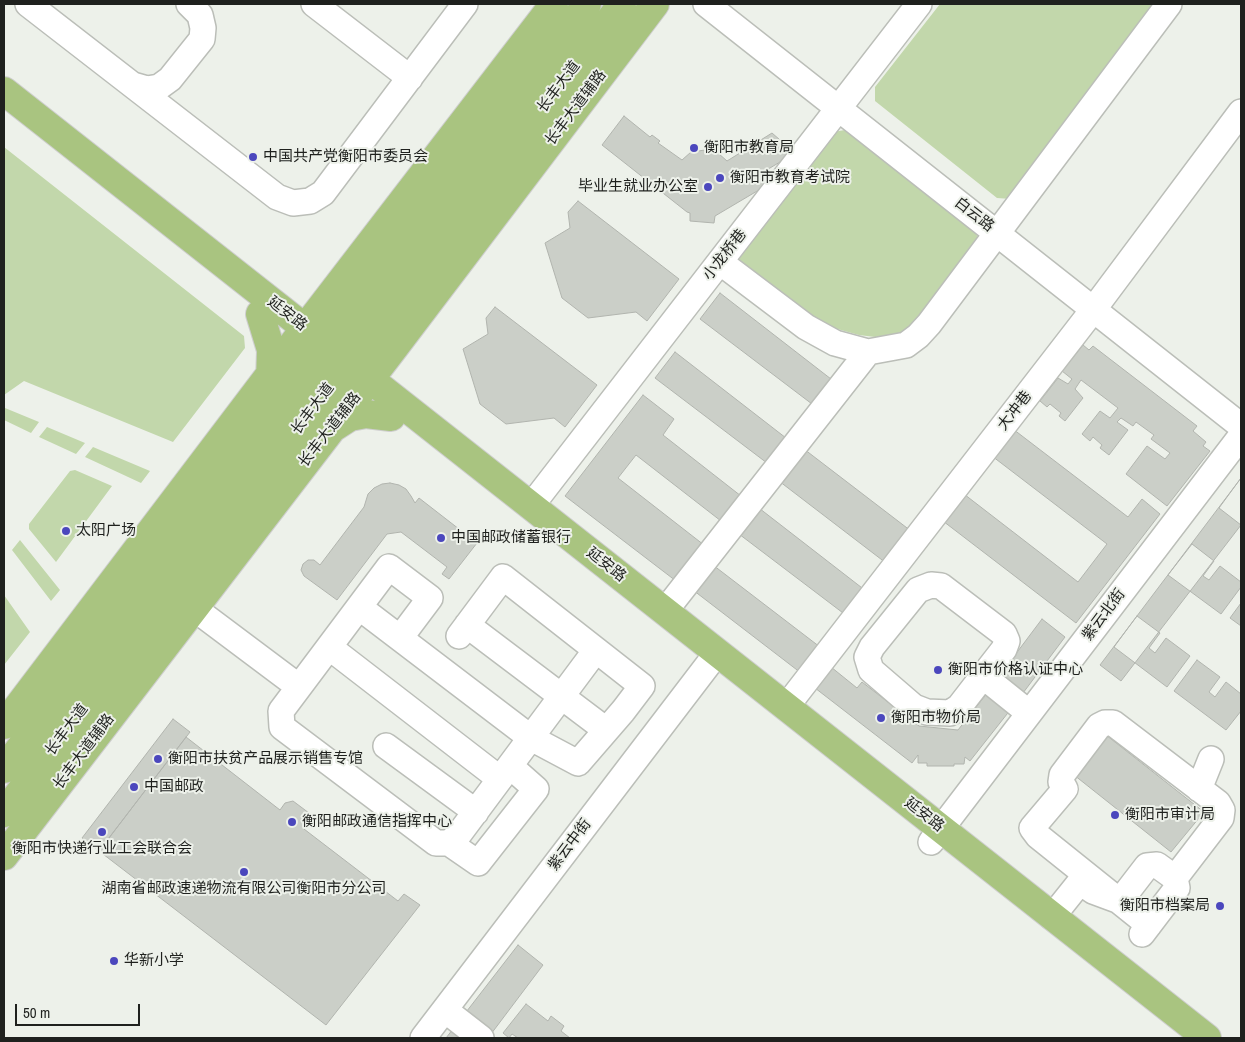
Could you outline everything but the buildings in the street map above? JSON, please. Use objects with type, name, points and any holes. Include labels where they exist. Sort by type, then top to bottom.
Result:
[{"type":"main road","points":[[4,725],[271,372],[554,4]]},
{"type":"main road","name":"长丰大道","points":[[4,813],[144,630],[188,595],[343,369],[622,4]]},
{"type":"main road","name":"长丰大道辅路","points":[[4,856],[188,595],[223,569],[394,348],[648,13],[662,4]]},
{"type":"main road","name":"长丰大道","points":[[4,769],[582,7]]},
{"type":"main road","name":"延安路","points":[[4,91],[264,307]]},
{"type":"main road","name":"延安路","points":[[4,112],[264,307],[936,835],[1049,914],[1207,1038]]},
{"type":"main road","points":[[261,431],[271,372],[264,307],[302,308],[325,296],[346,274]]},
{"type":"main road","points":[[330,430],[350,417],[396,410],[394,348],[404,289]]},
{"type":"main road","name":"延安路","points":[[396,410],[531,506],[665,611],[712,659],[786,707],[936,835],[1180,1038]]},
{"type":"main road","points":[[156,570],[188,595]]},
{"type":"main road","points":[[4,743],[41,721]]},
{"type":"street","points":[[28,4],[277,197],[294,203],[310,201],[323,193],[465,4]]},
{"type":"street","points":[[133,85],[147,89],[159,87],[170,79],[202,39],[203,28],[200,16],[189,4]]},
{"type":"street","points":[[314,4],[410,78]]},
{"type":"street","name":"白云路","points":[[706,4],[842,103],[1002,228],[1097,304],[1241,426]]},
{"type":"street","name":"白云路","points":[[727,4],[842,103]]},
{"type":"street","name":"小龙桥巷","points":[[531,506],[919,4]]},
{"type":"street","points":[[720,262],[806,327],[835,343],[868,352],[906,344],[918,336],[930,324],[1170,4]]},
{"type":"street","name":"大冲巷","points":[[786,707],[1097,304],[1241,112]]},
{"type":"street","name":"白云路","points":[[1097,304],[1241,410]]},
{"type":"street","points":[[665,611],[868,352]]},
{"type":"street","name":"紫云北街","points":[[936,835],[1241,436]]},
{"type":"street","points":[[329,647],[505,773],[536,789],[478,863],[449,843],[436,843],[282,727],[281,711],[359,606],[389,567],[430,598],[400,638]]},
{"type":"street","points":[[359,606],[531,738],[578,763],[606,730],[642,686],[503,577],[463,631],[562,697],[606,730]]},
{"type":"street","points":[[930,585],[941,586],[1004,634],[1007,641],[1004,649],[983,676],[959,707],[950,713],[928,712],[914,706],[871,670],[867,657],[872,647],[918,590],[930,585]]},
{"type":"street","points":[[188,595],[211,606],[302,683]]},
{"type":"street","points":[[449,843],[459,834],[476,812],[596,650]]},
{"type":"street","name":"紫云中街","points":[[423,1038],[712,659]]},
{"type":"street","points":[[983,676],[1029,713]]},
{"type":"street","points":[[1120,902],[1147,866],[1156,864],[1175,878],[1177,888],[1145,930],[1120,902],[1038,836],[1032,828],[1064,789],[1061,782],[1062,775],[1099,726],[1105,723],[1113,723],[1218,803],[1222,810],[1221,818],[1175,878]]},
{"type":"street","points":[[386,746],[476,812]]},
{"type":"street","points":[[1199,788],[1211,760]]},
{"type":"street","points":[[1049,914],[1078,868]]},
{"type":"street","points":[[1049,914],[1080,882],[1093,891],[1120,902]]},
{"type":"street","points":[[445,1010],[481,1038]]},
{"type":"green space","points":[[940,4],[1159,4],[1011,199],[997,198],[875,101],[875,87]]},
{"type":"green space","points":[[845,130],[974,230],[980,241],[922,317],[902,333],[890,336],[859,335],[830,327],[813,317],[740,263],[738,254],[833,132]]},
{"type":"green space","points":[[4,147],[244,336],[245,348],[173,442],[24,381],[4,395]]},
{"type":"green space","points":[[5,408],[39,422],[31,433],[4,420]]},
{"type":"green space","points":[[47,427],[85,443],[76,454],[39,437]]},
{"type":"green space","points":[[93,447],[150,471],[141,483],[85,457]]},
{"type":"green space","points":[[75,470],[112,486],[56,562],[29,529],[29,524],[70,471]]},
{"type":"green space","points":[[20,540],[60,590],[51,601],[12,550]]},
{"type":"green space","points":[[4,595],[30,632],[4,665]]},
{"type":"place","name":"衡阳市教育局","points":[[694,148]]},
{"type":"place","name":"中国共产党衡阳市委员会","points":[[253,157]]},
{"type":"place","name":"衡阳市教育考试院","points":[[720,178]]},
{"type":"place","name":"毕业生就业办公室","points":[[708,187]]},
{"type":"place","name":"太阳广场","points":[[66,531]]},
{"type":"place","name":"中国邮政储蓄银行","points":[[441,538]]},
{"type":"place","name":"衡阳市价格认证中心","points":[[938,670]]},
{"type":"place","name":"衡阳市物价局","points":[[881,718]]},
{"type":"place","name":"衡阳市扶贫产品展示销售专馆","points":[[158,759]]},
{"type":"place","name":"中国邮政","points":[[134,787]]},
{"type":"place","name":"衡阳市审计局","points":[[1115,815]]},
{"type":"place","name":"衡阳邮政通信指挥中心","points":[[292,822]]},
{"type":"place","name":"衡阳市快递行业工会联合会","points":[[102,832]]},
{"type":"place","name":"湖南省邮政速递物流有限公司衡阳市分公司","points":[[244,872]]},
{"type":"place","name":"衡阳市档案局","points":[[1220,906]]},
{"type":"place","name":"华新小学","points":[[114,961]]}]
